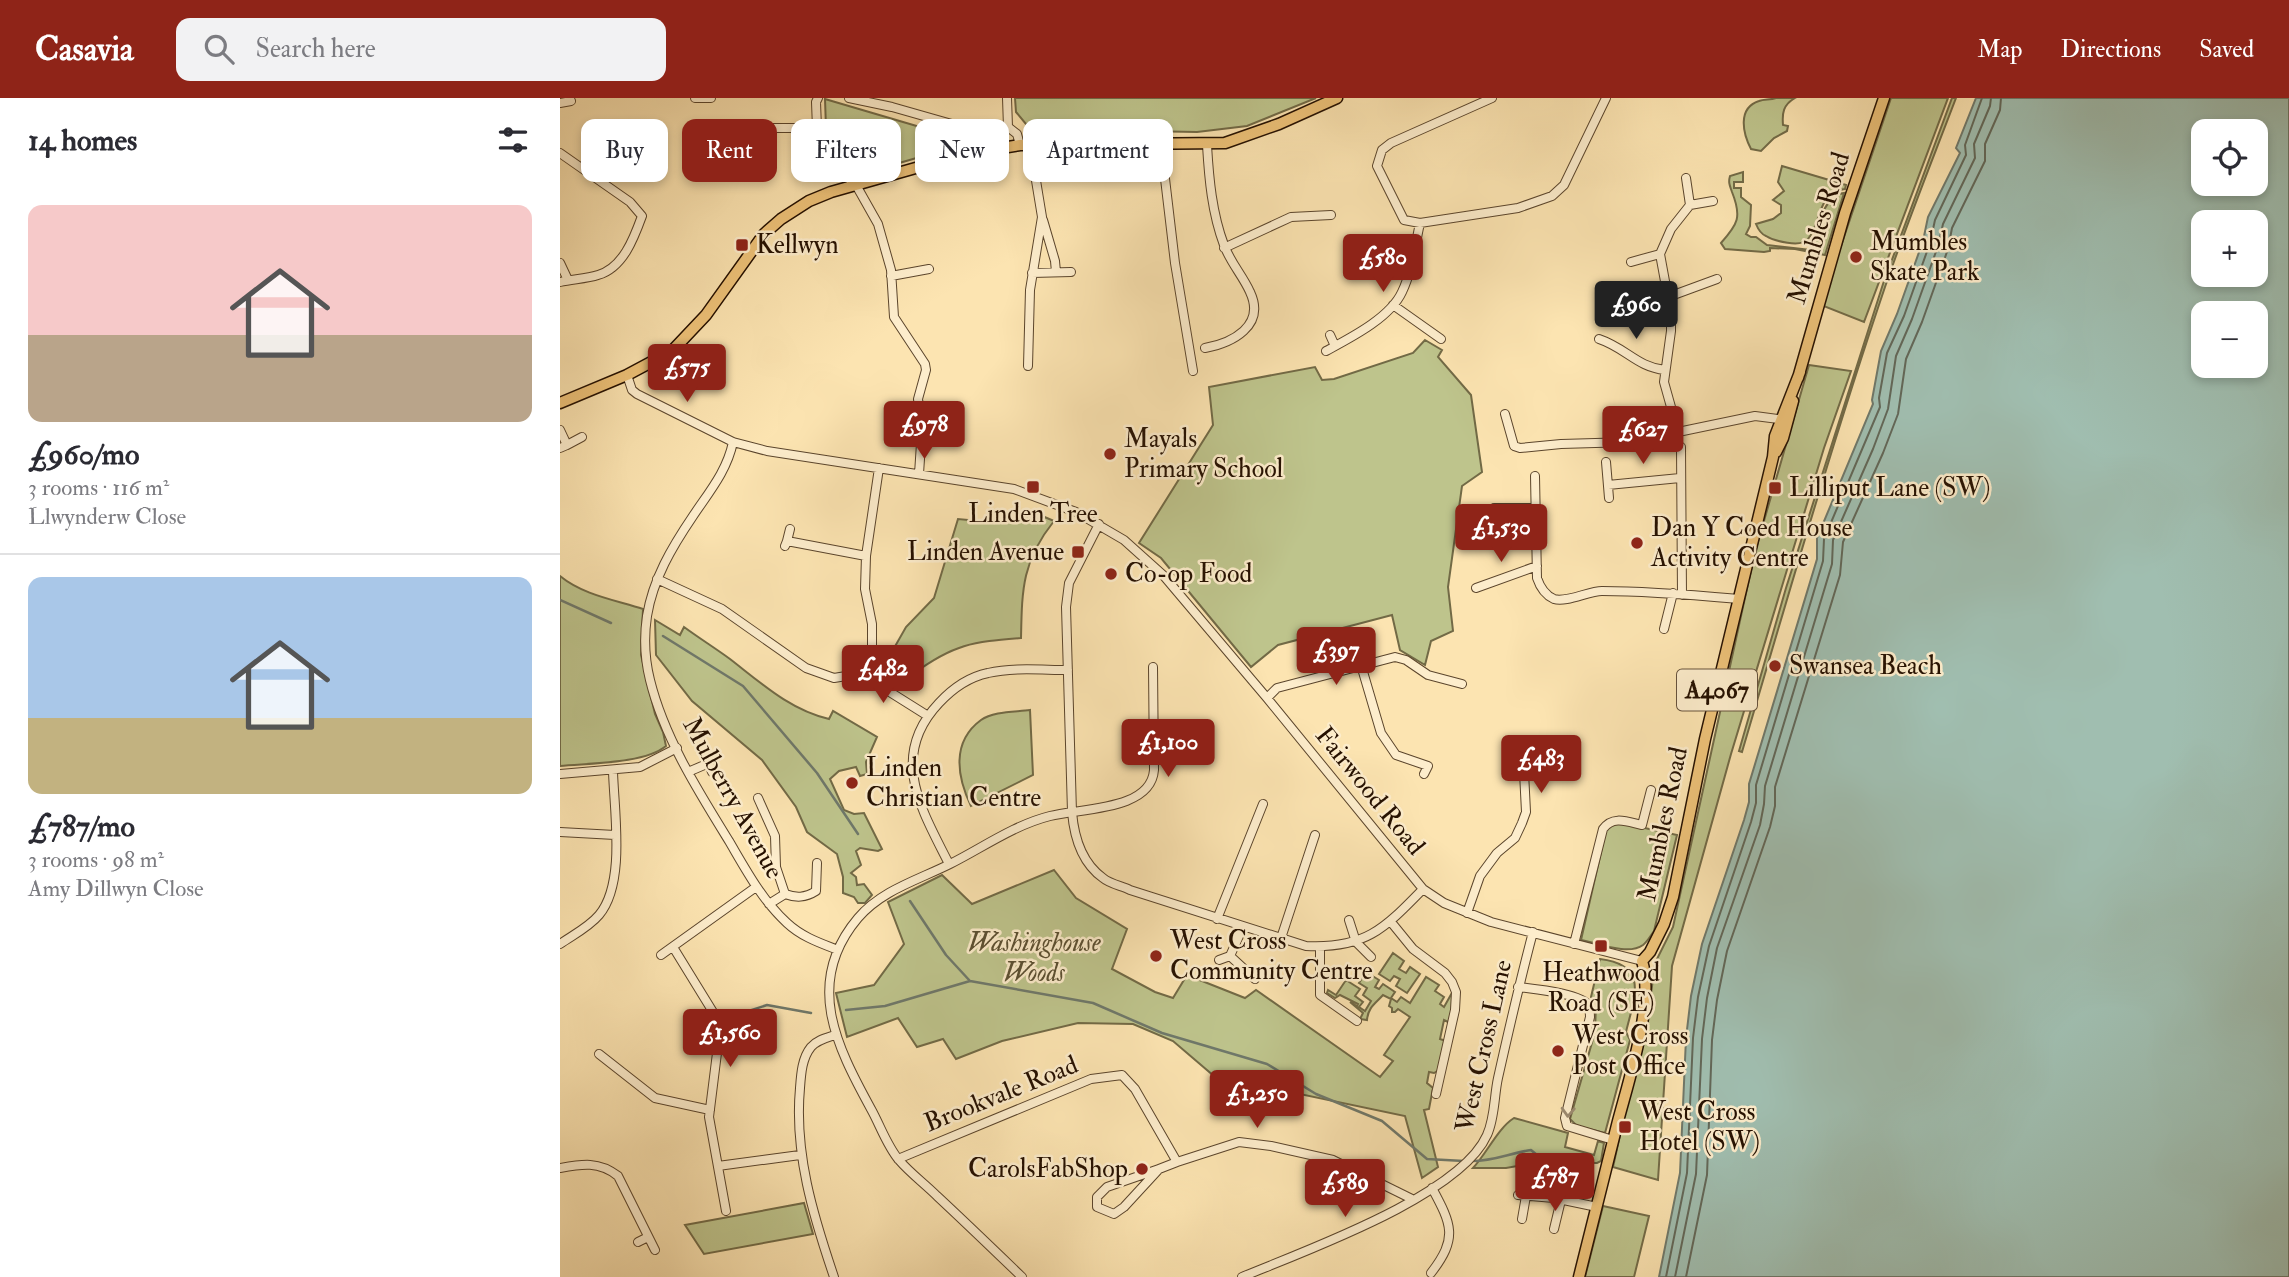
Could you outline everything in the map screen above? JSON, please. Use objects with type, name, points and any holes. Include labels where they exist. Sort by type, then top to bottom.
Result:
[{"type":"main road","points":[[1173,145],[1225,143],[1337,98]]},
{"type":"main road","name":"Mumbles Road","points":[[1642,961],[1650,952],[1664,924],[1673,897],[1705,739],[1773,457],[1775,436],[1785,420],[1845,213],[1884,98]]},
{"type":"main road","points":[[560,403],[627,375],[680,344],[706,315],[764,234],[781,219],[809,201],[831,192],[915,170]]},
{"type":"main road","points":[[1579,1277],[1636,1051],[1646,992],[1646,974],[1642,961]]},
{"type":"street","points":[[695,98],[711,98]]},
{"type":"street","points":[[817,119],[818,98]]},
{"type":"street","points":[[849,98],[934,119]]},
{"type":"street","points":[[1007,98],[1008,119]]},
{"type":"street","points":[[1492,98],[1382,150],[1377,166],[1404,220],[1420,223],[1518,208],[1536,204],[1552,196],[1564,185],[1603,99]]},
{"type":"street","points":[[560,103],[571,101]]},
{"type":"street","points":[[1009,127],[1023,142]]},
{"type":"street","points":[[1205,348],[1233,340],[1246,331],[1254,307],[1251,293],[1224,248],[1212,203],[1207,145]]},
{"type":"street","points":[[560,153],[630,202],[642,216],[634,238],[620,261],[601,275],[564,281],[560,263]]},
{"type":"street","points":[[1686,178],[1690,205]]},
{"type":"street","points":[[853,182],[878,224],[891,276],[894,317],[920,354],[926,370],[918,399],[922,422],[919,474]]},
{"type":"street","points":[[1034,182],[1056,272]]},
{"type":"street","points":[[1165,182],[1175,263],[1193,371]]},
{"type":"street","points":[[1678,432],[1665,391],[1671,331],[1660,254],[1671,229],[1690,205],[1713,201]]},
{"type":"street","points":[[1224,248],[1291,217],[1331,215]]},
{"type":"street","points":[[1028,366],[1032,274],[1042,217]]},
{"type":"street","points":[[1325,351],[1362,330],[1401,295],[1420,223]]},
{"type":"street","points":[[1631,262],[1660,254]]},
{"type":"street","points":[[891,276],[929,269]]},
{"type":"street","points":[[1032,274],[1071,272]]},
{"type":"street","points":[[1668,297],[1717,279]]},
{"type":"street","points":[[1393,305],[1441,339]]},
{"type":"street","points":[[1330,335],[1335,346]]},
{"type":"street","points":[[1599,339],[1615,344],[1650,369],[1665,370]]},
{"type":"street","points":[[1214,347],[1216,357]]},
{"type":"street","name":"Fairwood Road","points":[[627,375],[632,390],[637,394],[733,442],[767,451],[1016,489],[1057,503],[1099,524],[1142,555],[1163,575],[1423,889],[1444,903],[1491,922],[1642,961]]},
{"type":"street","points":[[1505,414],[1514,446],[1520,449],[1561,444],[1630,442],[1755,416],[1785,420]]},
{"type":"street","points":[[560,430],[564,446],[582,438]]},
{"type":"street","name":"Mulberry Avenue","points":[[733,442],[723,472],[669,554],[657,579],[647,616],[647,658],[651,683],[688,772],[756,887],[769,904],[799,933],[838,950]]},
{"type":"street","points":[[1664,629],[1678,594],[1681,447]]},
{"type":"street","points":[[1606,462],[1609,498]]},
{"type":"street","points":[[657,579],[722,609],[806,668],[834,678],[860,669],[872,647],[873,637],[865,589],[866,556],[879,468]]},
{"type":"street","points":[[1535,476],[1536,566],[1541,589],[1554,598],[1562,599],[1598,591],[1739,599]]},
{"type":"street","points":[[1608,485],[1680,478]]},
{"type":"street","points":[[1494,508],[1536,508]]},
{"type":"street","points":[[1099,524],[1069,583],[1066,607],[1072,812],[1074,831],[1087,860],[1104,878],[1130,890],[1306,946],[1336,946],[1356,942],[1391,922],[1423,889]]},
{"type":"street","points":[[790,529],[786,544],[866,556]]},
{"type":"street","points":[[1476,589],[1536,566]]},
{"type":"street","points":[[1267,698],[1277,688],[1395,657],[1406,660],[1428,675],[1462,684]]},
{"type":"street","points":[[1361,665],[1381,733],[1396,755],[1428,766],[1424,774]]},
{"type":"street","points":[[1022,1277],[898,1159],[855,1079],[835,1034],[829,1008],[829,985],[838,950],[859,916],[878,900],[1048,816],[1128,801],[1144,791],[1151,782],[1154,770],[1153,667]]},
{"type":"street","points":[[860,669],[866,677],[928,716]]},
{"type":"street","points":[[949,864],[920,808],[914,780],[916,743],[928,716],[954,688],[975,676],[1005,670],[1068,670]]},
{"type":"street","points":[[560,774],[613,771],[649,764],[675,743]]},
{"type":"street","points":[[1467,913],[1480,876],[1497,853],[1515,838],[1522,823],[1526,812],[1524,772],[1528,757]]},
{"type":"street","points":[[688,772],[710,765]]},
{"type":"street","points":[[560,944],[594,919],[608,901],[614,875],[613,771]]},
{"type":"street","points":[[1574,944],[1603,829],[1614,820],[1645,826],[1651,790]]},
{"type":"street","points":[[758,798],[775,836],[776,867],[785,894]]},
{"type":"street","points":[[1217,919],[1263,804]]},
{"type":"street","points":[[560,832],[615,835]]},
{"type":"street","points":[[1281,939],[1315,835]]},
{"type":"street","points":[[785,894],[805,897],[816,891],[817,863]]},
{"type":"street","points":[[661,955],[756,887]]},
{"type":"street","points":[[769,904],[785,894]]},
{"type":"street","points":[[1349,919],[1356,942],[1371,957]]},
{"type":"street","points":[[1391,922],[1413,949],[1445,973],[1455,992],[1455,1010],[1436,1094]]},
{"type":"street","points":[[1219,960],[1230,956],[1243,927]]},
{"type":"street","name":"West Cross Lane","points":[[1242,1277],[1368,1225],[1460,1171],[1479,1152],[1490,1129],[1518,987],[1533,932]]},
{"type":"street","points":[[673,947],[713,1012],[718,1045],[710,1110],[726,1210]]},
{"type":"street","points":[[1320,947],[1320,995],[1357,1021]]},
{"type":"street","points":[[1230,956],[1255,979]]},
{"type":"street","points":[[1518,987],[1559,993],[1583,1000],[1590,1009],[1566,1110],[1567,1126],[1613,1140]]},
{"type":"street","points":[[834,1277],[817,1224],[800,1155],[798,1112],[804,1059],[817,1042],[835,1034]]},
{"type":"street","points":[[598,1054],[655,1098],[710,1110]]},
{"type":"street","name":"Brookvale Road","points":[[898,1159],[1091,1079],[1122,1075],[1135,1089],[1177,1162]]},
{"type":"street","points":[[1159,1169],[1125,1207],[1114,1214],[1097,1208],[1097,1197],[1107,1187],[1177,1162],[1239,1142],[1333,1160],[1412,1199]]},
{"type":"street","points":[[718,1166],[800,1155]]},
{"type":"street","points":[[560,1168],[597,1164],[618,1176],[655,1250]]},
{"type":"street","points":[[1431,1273],[1446,1252],[1450,1233],[1446,1213],[1432,1188]]},
{"type":"street","points":[[1522,1219],[1522,1196],[1597,1207]]},
{"type":"street","points":[[1555,1229],[1561,1200]]},
{"type":"street","points":[[638,1242],[648,1237]]},
{"type":"green space","points":[[1015,98],[1316,98],[1247,126],[1197,132],[1173,132],[1173,119],[1023,120],[1016,112]]},
{"type":"green space","points":[[1795,98],[1788,103],[1783,113],[1783,125],[1788,126],[1787,131],[1774,138],[1761,151],[1751,149],[1744,129],[1747,109],[1759,101]]},
{"type":"green space","points":[[1891,98],[1948,98],[1864,322],[1821,305]]},
{"type":"green space","points":[[1952,98],[1956,98],[1893,263],[1847,402],[1742,752],[1739,751],[1786,588],[1883,284]]},
{"type":"green space","points":[[825,99],[893,119],[826,119]]},
{"type":"green space","points":[[901,121],[915,126],[915,158],[901,163]]},
{"type":"green space","points":[[1782,166],[1846,185],[1845,189],[1836,191],[1824,202],[1812,233],[1805,242],[1787,243],[1770,238],[1761,233],[1756,224],[1773,219],[1781,213],[1781,205],[1773,200],[1784,191],[1778,182]]},
{"type":"green space","points":[[1743,172],[1743,182],[1734,182],[1734,188],[1741,188],[1741,197],[1751,205],[1750,226],[1746,234],[1767,245],[1811,250],[1825,208],[1836,196],[1844,193],[1825,255],[1795,249],[1770,248],[1770,251],[1764,252],[1725,249],[1721,243],[1737,220],[1730,176]]},
{"type":"green space","points":[[1425,340],[1442,350],[1438,357],[1471,395],[1482,472],[1462,486],[1448,587],[1453,631],[1431,641],[1425,665],[1400,650],[1392,615],[1278,645],[1251,667],[1161,558],[1139,543],[1213,425],[1209,387],[1315,367],[1322,380],[1334,379],[1413,353]]},
{"type":"green space","points":[[1809,365],[1851,371],[1824,448],[1731,754],[1672,966],[1658,1180],[1613,1167],[1651,994],[1655,963],[1673,927],[1755,552]]},
{"type":"green space","points":[[1035,513],[1054,521],[1035,549],[1026,576],[1021,638],[976,643],[952,650],[913,674],[885,664],[906,627],[934,598],[958,519],[1001,523]]},
{"type":"green space","points":[[560,576],[589,592],[643,609],[641,655],[655,714],[666,746],[656,752],[616,762],[560,766]]},
{"type":"green space","points":[[655,620],[680,635],[684,627],[776,695],[801,709],[829,719],[833,711],[877,737],[866,762],[867,774],[860,776],[856,767],[839,771],[830,779],[844,810],[854,814],[864,813],[882,849],[878,851],[860,848],[856,851],[861,865],[851,873],[856,877],[857,885],[864,884],[872,895],[865,903],[858,903],[854,897],[843,893],[843,877],[837,854],[807,832],[796,807],[762,760],[692,701],[656,655]]},
{"type":"green space","points":[[1030,710],[1033,775],[971,806],[962,783],[960,760],[961,749],[971,729],[986,717],[998,713]]},
{"type":"green space","points":[[1617,822],[1677,835],[1654,931],[1643,945],[1637,948],[1613,948],[1581,940],[1606,830]]},
{"type":"green space","name":"Washinghouse Woods","points":[[1054,870],[1076,898],[1127,929],[1112,969],[1155,992],[1173,998],[1187,975],[1245,998],[1256,990],[1380,1077],[1393,1061],[1384,1055],[1410,1017],[1398,1009],[1392,1012],[1389,1006],[1391,999],[1383,995],[1371,1008],[1367,1020],[1360,1019],[1363,1013],[1350,1002],[1357,1006],[1358,1004],[1340,995],[1335,998],[1327,993],[1328,990],[1336,995],[1346,980],[1360,989],[1355,996],[1363,1002],[1359,1007],[1365,1011],[1371,1001],[1363,995],[1367,988],[1359,983],[1366,972],[1379,980],[1375,987],[1379,989],[1383,984],[1395,992],[1391,998],[1397,1002],[1401,997],[1410,1003],[1426,977],[1439,985],[1435,991],[1444,997],[1440,1004],[1444,1007],[1453,991],[1451,1020],[1444,1020],[1440,1039],[1446,1041],[1439,1070],[1429,1072],[1427,1083],[1433,1088],[1429,1109],[1424,1110],[1438,1167],[1422,1178],[1405,1116],[1214,1076],[1173,1041],[1133,1024],[1078,1023],[1002,1041],[956,1059],[943,1039],[917,1047],[898,1018],[847,1037],[836,993],[874,985],[904,944],[888,902],[942,875],[972,904]]},
{"type":"green space","points":[[1393,953],[1404,961],[1399,969],[1406,973],[1410,967],[1420,974],[1407,993],[1396,986],[1400,979],[1394,976],[1390,981],[1379,974]]},
{"type":"green space","points":[[1600,959],[1616,962],[1626,968],[1635,985],[1626,1032],[1630,1040],[1605,1133],[1577,1126],[1570,1119],[1595,1032],[1596,1003],[1591,997]]},
{"type":"green space","points":[[1514,1118],[1568,1133],[1565,1147],[1594,1155],[1598,1141],[1604,1143],[1601,1161],[1541,1162],[1506,1168],[1473,1168],[1503,1128]]},
{"type":"green space","points":[[804,1203],[813,1234],[704,1254],[685,1225]]},
{"type":"green space","points":[[1603,1206],[1649,1216],[1634,1277],[1585,1277]]},
{"type":"water","points":[[1976,98],[2289,98],[2289,1277],[1659,1277],[1680,1173],[1686,1038],[1691,996],[1702,944],[1744,820],[1749,802],[1749,784],[1817,559],[1817,538],[1873,404],[1881,351],[1923,241],[1928,217],[1960,153],[1956,148]]},
{"type":"waterway","points":[[560,600],[611,623]]},
{"type":"waterway","points":[[663,636],[743,686],[817,773],[858,834]]},
{"type":"waterway","points":[[910,901],[946,955],[970,981]]},
{"type":"waterway","points":[[846,1010],[885,1006],[970,981],[1093,1003],[1162,1033],[1267,1064],[1316,1094],[1382,1121],[1427,1159],[1464,1161]]},
{"type":"waterway","points":[[724,1019],[767,1005],[811,1013]]},
{"type":"waterway","points":[[1470,1161],[1531,1150],[1543,1160]]},
{"type":"place","name":"Kellwyn","points":[[742,245]]},
{"type":"place","name":"Mumbles Skate Park","points":[[1856,257]]},
{"type":"place","name":"Mayals Primary School","points":[[1110,454]]},
{"type":"place","name":"Linden Tree","points":[[1033,487]]},
{"type":"place","name":"Lilliput Lane (SW)","points":[[1775,488]]},
{"type":"place","name":"Dan Y Coed House Activity Centre","points":[[1637,543]]},
{"type":"place","name":"Linden Avenue","points":[[1078,552]]},
{"type":"place","name":"Co-op Food","points":[[1111,574]]},
{"type":"place","name":"Swansea Beach","points":[[1775,666]]},
{"type":"place","name":"Linden Christian Centre","points":[[852,783]]},
{"type":"place","name":"Heathwood Road (SE)","points":[[1601,946]]},
{"type":"place","name":"West Cross Community Centre","points":[[1156,956]]},
{"type":"place","name":"West Cross Post Office","points":[[1558,1051]]},
{"type":"place","name":"West Cross Hotel (SW)","points":[[1625,1127]]},
{"type":"place","name":"CarolsFabShop","points":[[1142,1169]]}]
